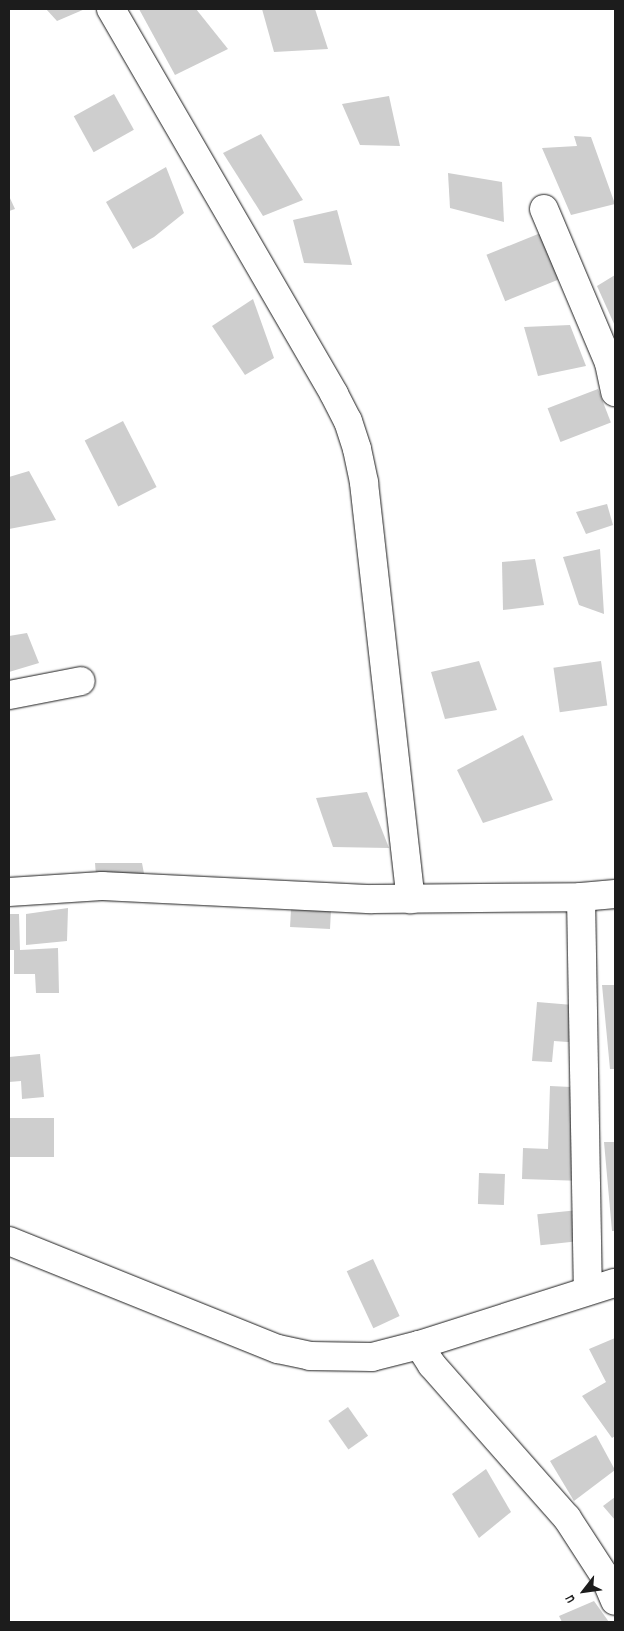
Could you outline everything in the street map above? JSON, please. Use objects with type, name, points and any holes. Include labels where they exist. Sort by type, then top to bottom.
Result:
[{"type":"street","points":[[111,9],[348,421],[357,449],[364,483],[411,899]]},
{"type":"street","points":[[544,209],[609,363],[615,392]]},
{"type":"street","points":[[9,695],[82,681]]},
{"type":"street","points":[[9,892],[74,887],[133,886],[325,898],[581,897],[615,894]]},
{"type":"street","points":[[581,897],[588,1290]]},
{"type":"street","points":[[9,1241],[278,1349],[310,1356],[372,1357],[419,1345],[615,1283]]},
{"type":"street","points":[[419,1345],[432,1365],[567,1518],[604,1575],[615,1601]]},
{"type":"building","points":[[46,9],[85,9],[57,21]]},
{"type":"building","points":[[139,9],[196,9],[228,49],[175,75]]},
{"type":"building","points":[[262,9],[315,9],[328,49],[274,52]]},
{"type":"building","points":[[114,94],[134,130],[94,152],[74,116]]},
{"type":"building","points":[[389,96],[400,146],[360,145],[342,104]]},
{"type":"building","points":[[261,134],[303,200],[263,216],[223,153]]},
{"type":"building","points":[[574,136],[591,137],[615,204],[571,215],[542,148],[577,146]]},
{"type":"building","points":[[166,167],[184,213],[154,237],[133,249],[106,202]]},
{"type":"building","points":[[448,173],[502,182],[504,222],[450,208]]},
{"type":"building","points":[[9,196],[15,209],[9,211]]},
{"type":"building","points":[[337,210],[352,265],[304,263],[293,220]]},
{"type":"building","points":[[543,232],[562,278],[505,301],[486,255]]},
{"type":"building","points":[[615,275],[615,326],[597,286]]},
{"type":"building","points":[[253,299],[274,358],[245,375],[212,326]]},
{"type":"building","points":[[570,325],[586,366],[538,376],[524,327]]},
{"type":"building","points":[[598,389],[611,423],[560,442],[548,408]]},
{"type":"building","points":[[123,421],[157,487],[118,506],[85,441]]},
{"type":"building","points":[[29,471],[56,520],[9,529],[9,477]]},
{"type":"building","points":[[607,504],[613,525],[586,534],[576,512]]},
{"type":"building","points":[[600,549],[604,614],[579,605],[563,557]]},
{"type":"building","points":[[535,559],[544,605],[503,610],[502,562]]},
{"type":"building","points":[[27,633],[39,663],[9,672],[9,636]]},
{"type":"building","points":[[479,661],[497,710],[445,719],[431,672]]},
{"type":"building","points":[[601,661],[607,706],[560,712],[553,668]]},
{"type":"building","points":[[523,735],[553,800],[483,823],[457,770]]},
{"type":"building","points":[[367,792],[389,848],[333,847],[316,798]]},
{"type":"building","points":[[95,863],[142,863],[149,901],[98,901]]},
{"type":"building","points":[[68,908],[67,941],[26,945],[26,914]]},
{"type":"building","points":[[291,909],[331,911],[330,929],[290,927]]},
{"type":"building","points":[[9,914],[19,914],[20,950],[58,948],[59,993],[36,993],[35,974],[14,974],[14,950],[9,950]]},
{"type":"building","points":[[602,985],[615,985],[615,1069],[610,1069]]},
{"type":"building","points":[[537,1002],[585,1006],[581,1043],[554,1041],[552,1062],[532,1061]]},
{"type":"building","points":[[40,1054],[44,1097],[22,1099],[21,1081],[9,1082],[9,1057]]},
{"type":"building","points":[[550,1086],[571,1087],[571,1123],[584,1123],[583,1181],[522,1179],[523,1148],[548,1149]]},
{"type":"building","points":[[9,1118],[54,1118],[54,1157],[9,1157]]},
{"type":"building","points":[[604,1142],[615,1142],[615,1231],[612,1231]]},
{"type":"building","points":[[479,1173],[505,1174],[504,1205],[478,1204]]},
{"type":"building","points":[[588,1209],[591,1240],[541,1245],[537,1214]]},
{"type":"building","points":[[373,1259],[400,1316],[373,1328],[347,1271]]},
{"type":"building","points":[[615,1338],[615,1436],[612,1438],[582,1396],[606,1382],[589,1349]]},
{"type":"building","points":[[348,1407],[368,1436],[348,1449],[328,1421]]},
{"type":"building","points":[[596,1435],[615,1470],[574,1501],[550,1461]]},
{"type":"building","points":[[486,1469],[511,1512],[479,1538],[452,1494]]},
{"type":"building","points":[[615,1497],[615,1520],[603,1506]]},
{"type":"building","points":[[594,1601],[609,1622],[562,1622],[559,1616]]}]
